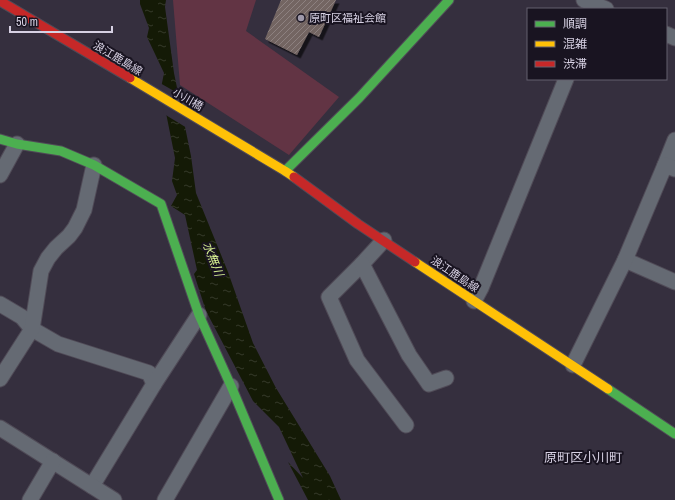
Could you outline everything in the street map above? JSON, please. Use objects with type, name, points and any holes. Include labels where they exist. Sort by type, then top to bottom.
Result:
[{"type":"main road","points":[[285,171],[359,98],[449,0]]},
{"type":"main road","name":"浪江鹿島線","points":[[0,1],[142,86]]},
{"type":"main road","name":"小川橋","points":[[142,86],[222,133]]},
{"type":"main road","name":"浪江鹿島線","points":[[222,133],[285,171],[358,224],[573,364],[675,434]]},
{"type":"main road","points":[[0,139],[17,144],[61,151],[94,165],[161,204],[199,315],[279,500]]},
{"type":"street","points":[[474,300],[481,288],[566,80]]},
{"type":"street","points":[[573,364],[670,167],[675,140]]},
{"type":"street","points":[[0,175],[17,144]]},
{"type":"street","points":[[0,379],[32,329],[41,271],[48,258],[75,228],[84,210],[94,165]]},
{"type":"street","points":[[384,240],[329,297],[357,360],[406,425]]},
{"type":"street","points":[[625,260],[675,282]]},
{"type":"street","points":[[362,264],[409,355],[429,384],[446,378]]},
{"type":"street","points":[[0,304],[22,317],[32,329],[58,344],[149,373],[154,384]]},
{"type":"street","points":[[92,486],[154,384],[199,315]]},
{"type":"street","points":[[165,500],[231,386]]},
{"type":"street","points":[[0,428],[114,500]]},
{"type":"street","points":[[30,500],[53,461]]},
{"type":"shaded area","points":[[173,0],[256,0],[246,31],[339,97],[289,155],[180,85]]},
{"type":"water","name":"水無川","points":[[140,0],[166,0],[165,7],[174,73],[191,156],[196,193],[228,272],[253,343],[276,388],[330,476],[341,500],[308,500],[288,462],[303,478],[279,427],[253,401],[206,311],[194,274],[197,270],[185,215],[171,206],[177,195],[172,181],[175,158],[161,88],[164,73],[147,37],[149,28],[140,4]]},
{"type":"pier","points":[[160,83],[181,95],[187,128],[164,114],[159,88]]},
{"type":"building","name":"原町区福祉会館","points":[[281,0],[336,0],[319,37],[309,32],[297,55],[265,39]]},
{"type":"traffic: fast","points":[[285,171],[359,98],[449,0]]},
{"type":"traffic: fast","points":[[0,139],[17,144],[61,151],[94,165],[161,204],[199,315],[279,500]]},
{"type":"traffic: fast","points":[[608,389],[675,434]]},
{"type":"traffic: slow","points":[[130,78],[294,177]]},
{"type":"traffic: slow","points":[[415,262],[608,389]]},
{"type":"traffic: jam","points":[[0,1],[130,78]]},
{"type":"traffic: jam","points":[[294,177],[358,224],[415,262]]},
{"type":"place","name":"原町区福祉会館","points":[[301,18]]},
{"type":"district","name":"原町区小川町","points":[[583,457]]}]
